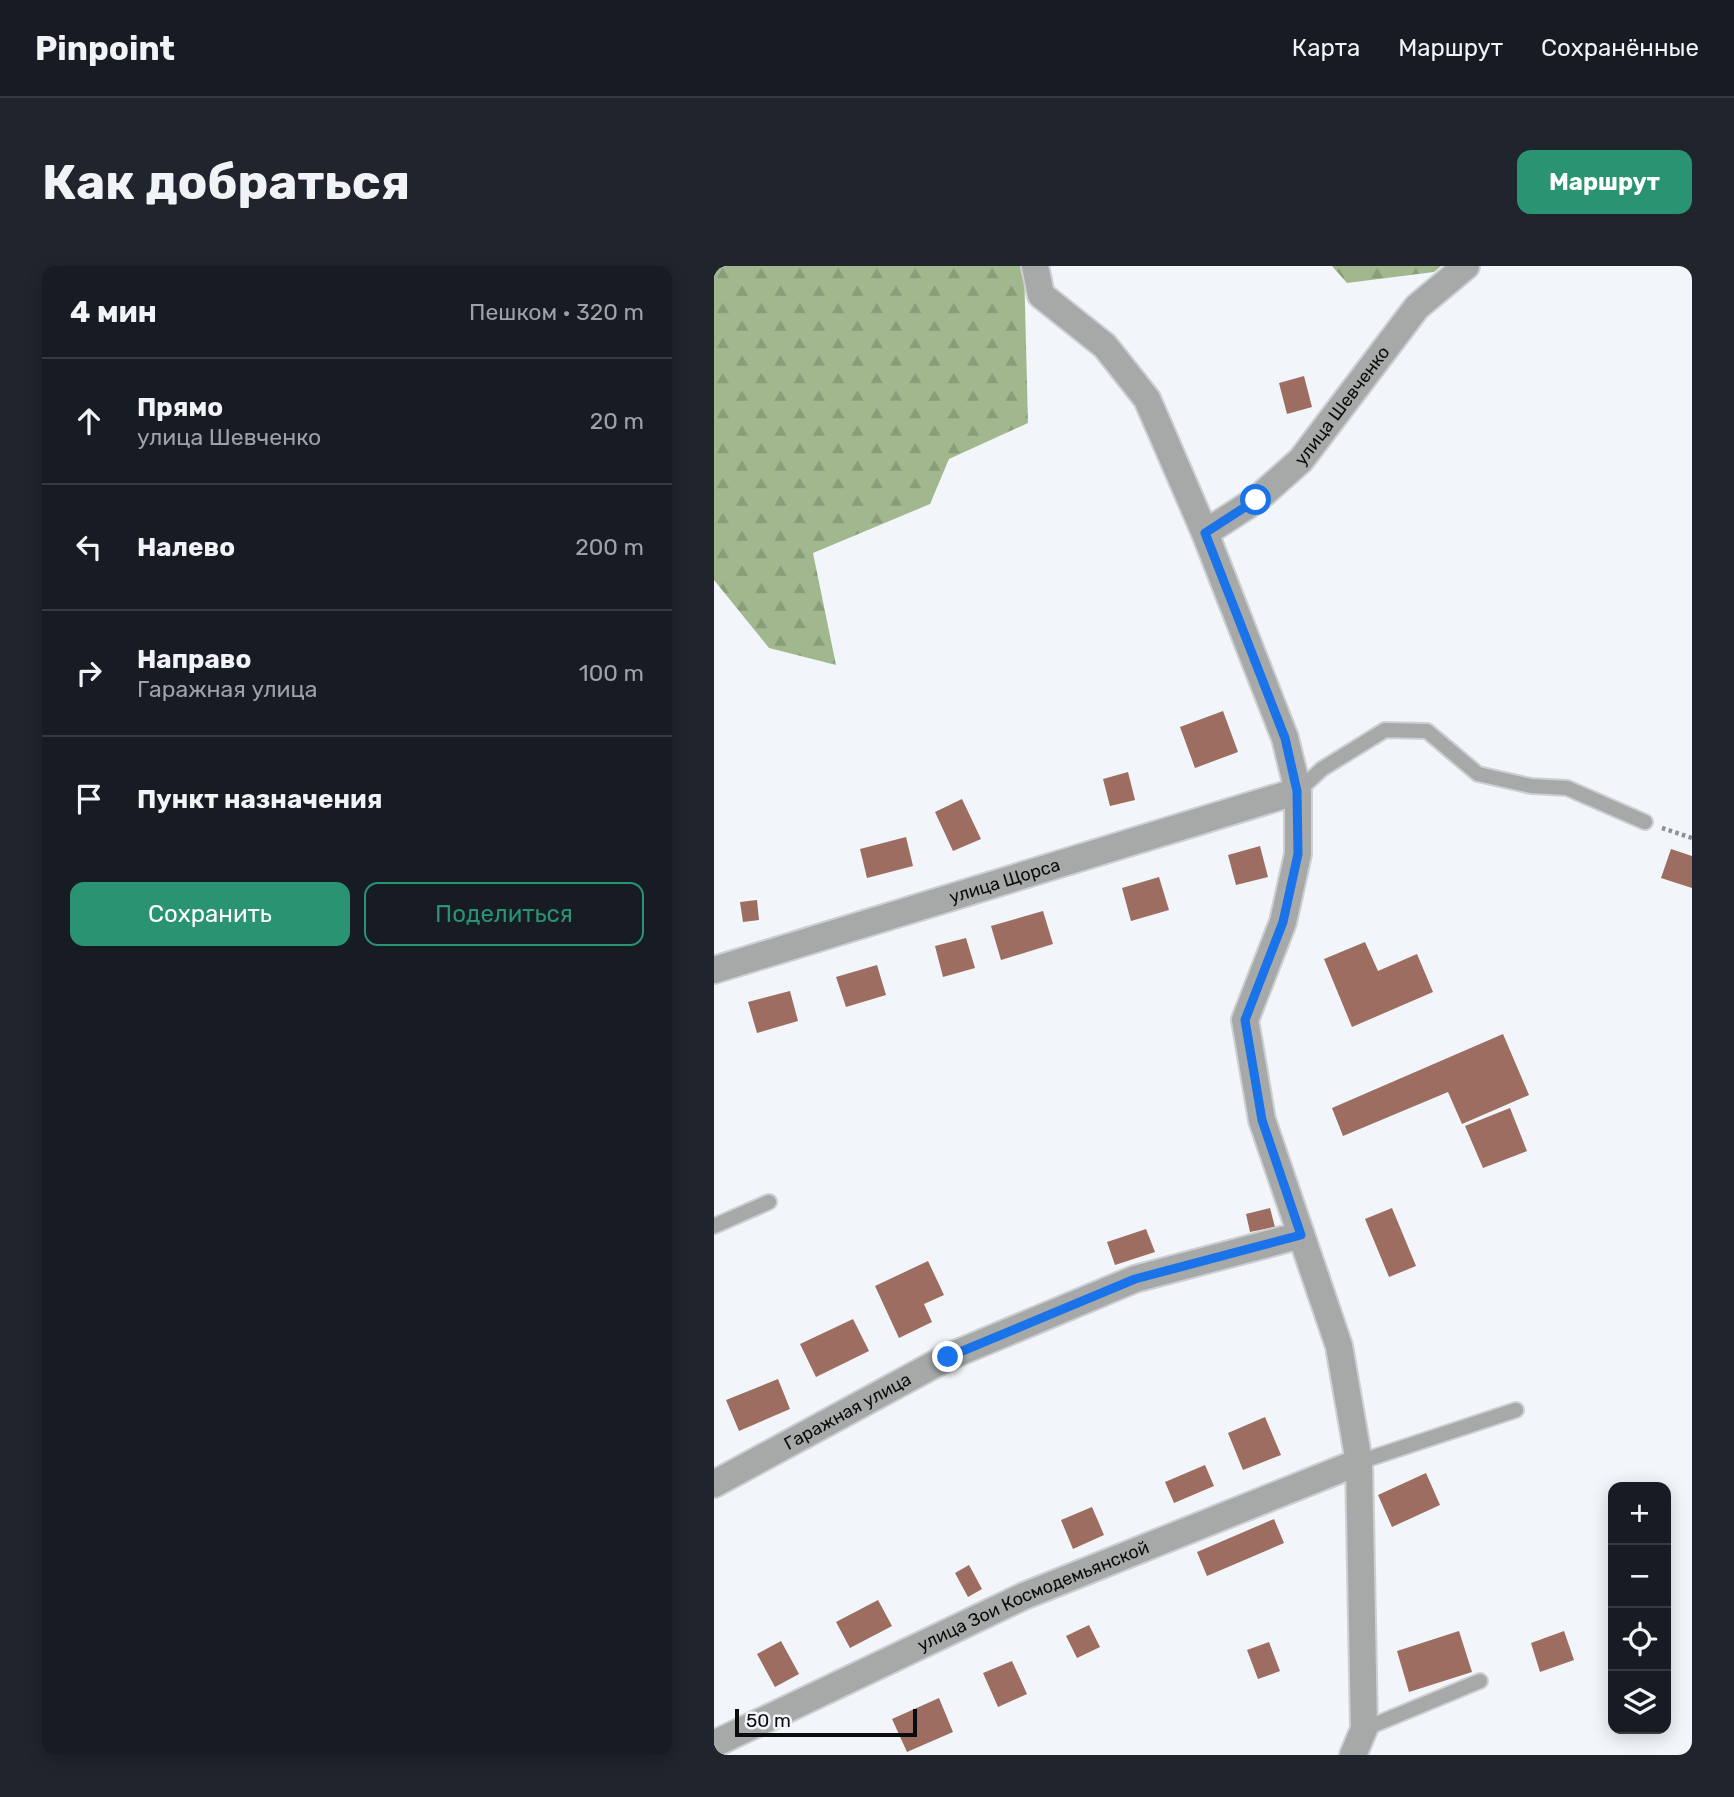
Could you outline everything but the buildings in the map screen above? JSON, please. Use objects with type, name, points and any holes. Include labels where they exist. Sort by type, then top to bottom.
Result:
[{"type":"street","points":[[1035,266],[1041,295],[1105,345],[1147,399],[1205,533],[1285,738],[1297,791],[1298,854],[1283,922],[1245,1020],[1262,1120],[1339,1346],[1359,1462],[1364,1729],[1353,1755]]},
{"type":"street","name":"улица Шевченко","points":[[1205,533],[1256,500],[1301,460],[1417,307],[1466,266]]},
{"type":"street","name":"улица Щорса","points":[[714,970],[1297,791]]},
{"type":"street","name":"Гаражная улица","points":[[714,1483],[948,1357],[1135,1279],[1301,1235]]},
{"type":"street","name":"улица Зои Космодемьянской","points":[[714,1744],[1024,1596],[1359,1462]]},
{"type":"lane","points":[[1297,791],[1322,769],[1385,730],[1427,731],[1478,774],[1531,786],[1567,788],[1645,822]]},
{"type":"lane","points":[[714,1226],[769,1202]]},
{"type":"lane","points":[[1359,1462],[1516,1410]]},
{"type":"lane","points":[[1364,1729],[1480,1681]]},
{"type":"path","points":[[1645,822],[1692,838]]},
{"type":"green space","points":[[714,266],[1024,266],[1028,423],[949,459],[930,504],[813,553],[836,665],[769,648],[714,580]]},
{"type":"green space","points":[[1332,266],[1441,266],[1434,272],[1347,283]]},
{"type":"route","points":[[948,1357],[1135,1279],[1301,1235],[1262,1120],[1245,1020],[1283,922],[1298,854],[1297,791],[1285,738],[1205,533],[1256,500]]}]
